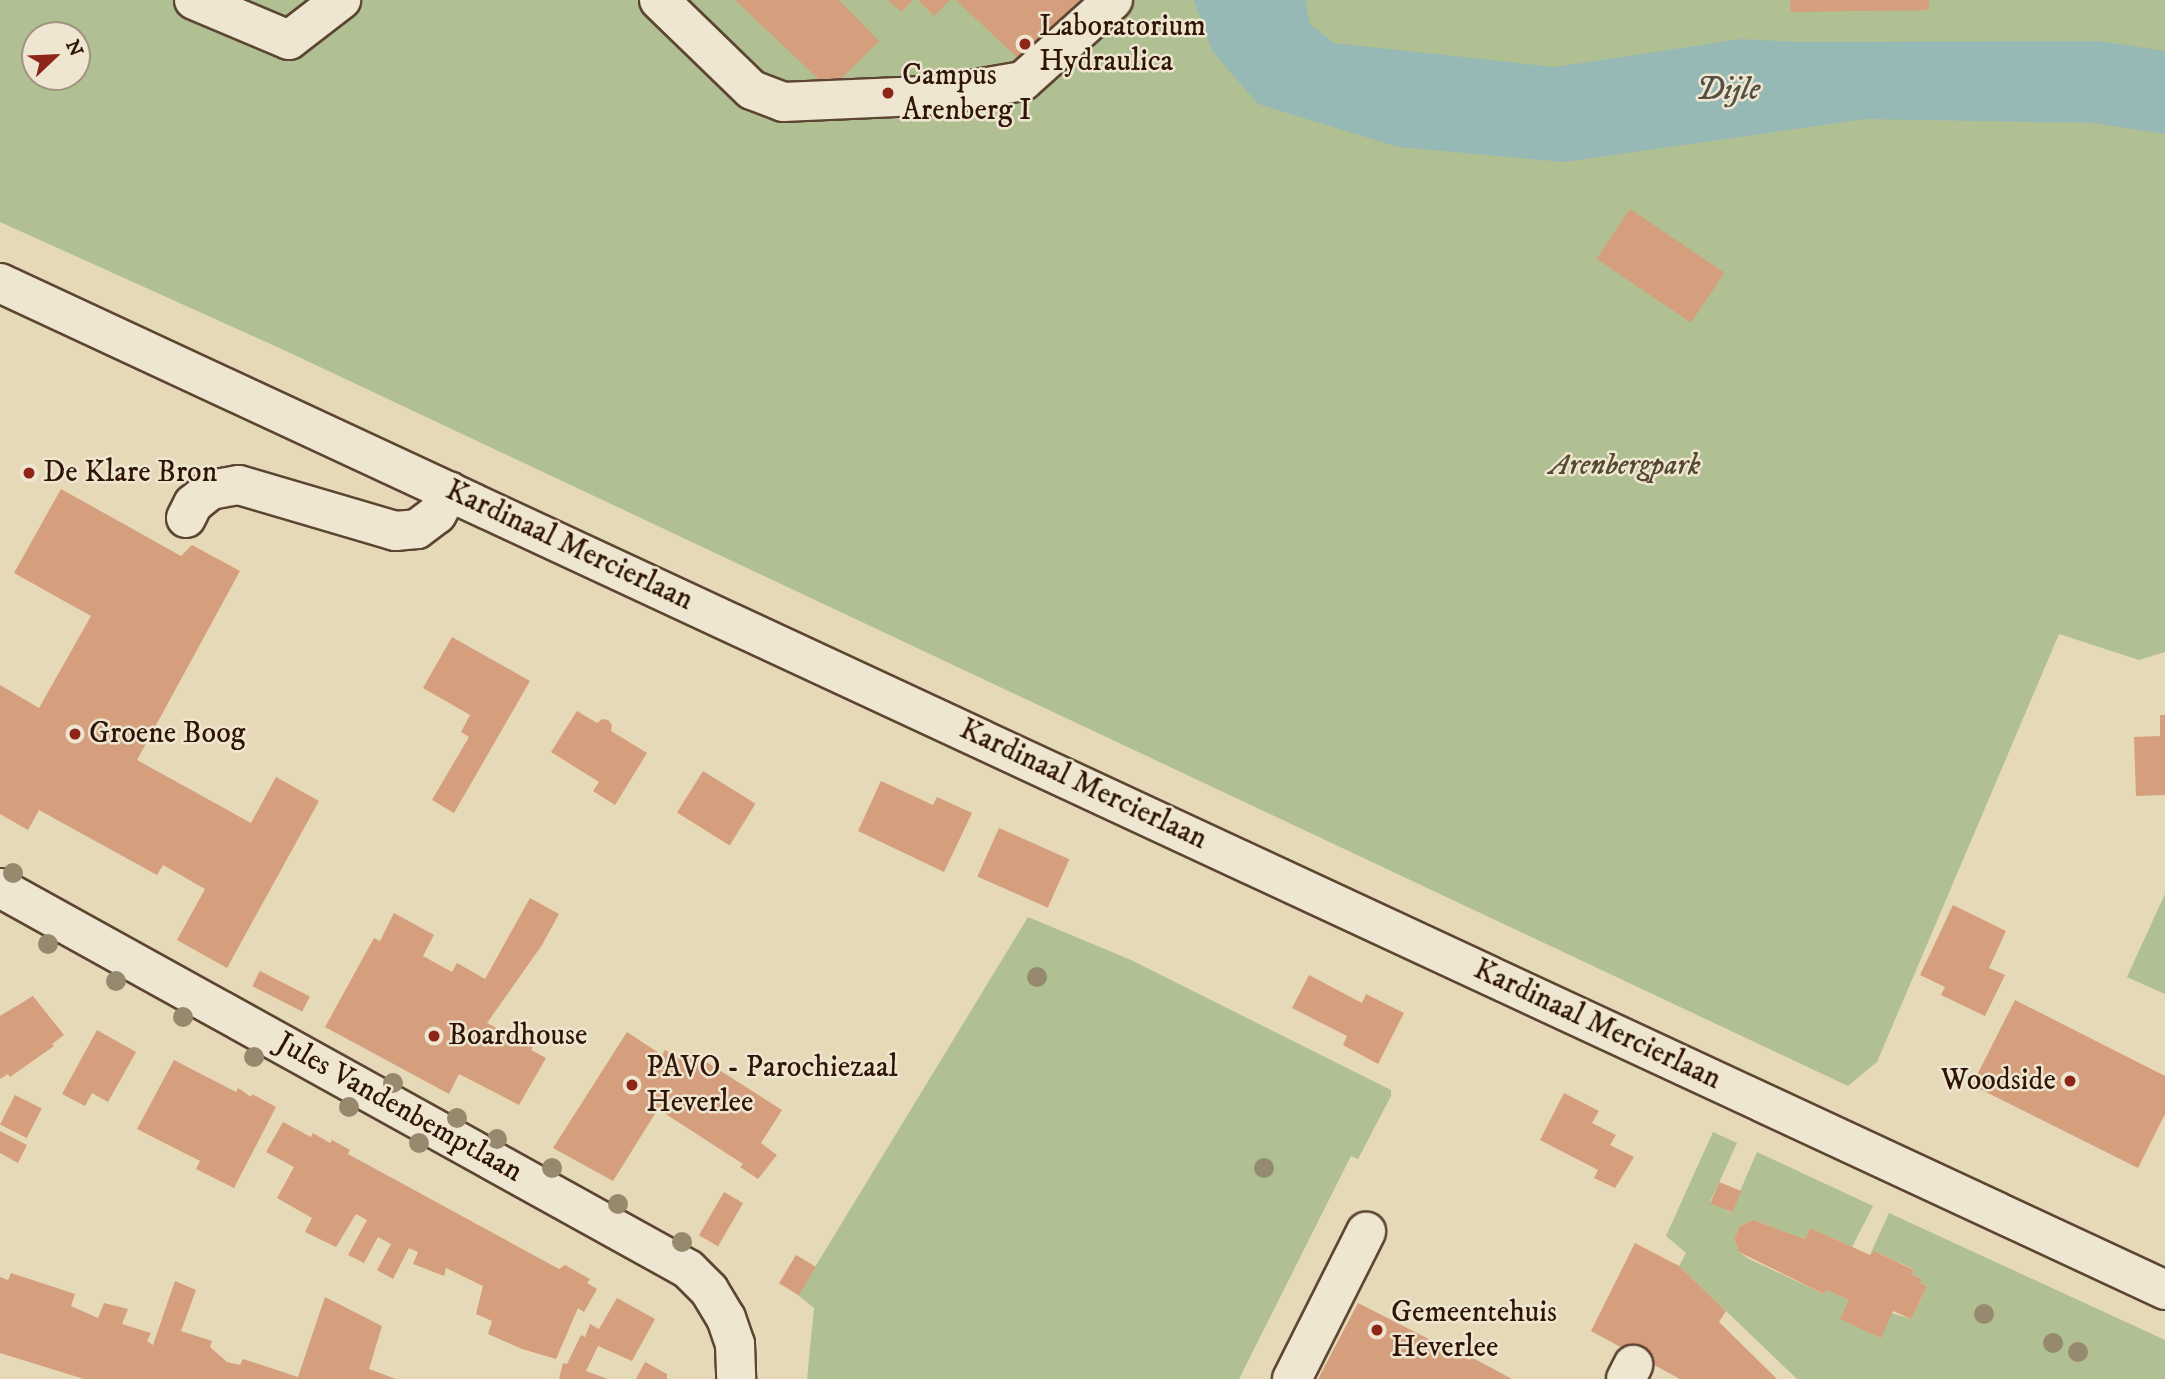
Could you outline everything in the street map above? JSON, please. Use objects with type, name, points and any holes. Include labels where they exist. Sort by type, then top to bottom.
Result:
[{"type":"street","points":[[194,0],[289,40],[341,0]]},
{"type":"street","points":[[659,0],[752,90],[783,102],[941,95],[1023,81],[1113,0]]},
{"type":"street","name":"Kardinaal Mercierlaan","points":[[0,283],[2165,1290]]},
{"type":"street","points":[[186,518],[193,505],[210,490],[239,485],[395,531],[417,529],[437,514],[449,491]]},
{"type":"street","name":"Jules Vandenbemptlaan","points":[[0,888],[688,1269],[709,1290],[726,1318],[735,1343],[736,1379]]},
{"type":"street","points":[[1292,1379],[1366,1232]]},
{"type":"green space","name":"Arenbergpark","points":[[0,0],[2165,0],[2165,652],[2139,660],[2059,634],[1877,1062],[1848,1086],[286,351],[0,222]]},
{"type":"green space","points":[[2165,894],[2165,994],[2127,977]]},
{"type":"green space","points":[[1028,917],[1131,960],[1391,1090],[1391,1096],[1358,1159],[1351,1156],[1239,1379],[807,1379],[814,1308],[798,1295]]},
{"type":"green space","points":[[1713,1132],[1737,1143],[1710,1202],[1731,1212],[1757,1152],[1873,1206],[1852,1247],[1810,1228],[1805,1239],[1753,1220],[1740,1226],[1734,1239],[1739,1252],[1749,1259],[1824,1294],[1826,1290],[1911,1319],[1927,1286],[1920,1283],[1922,1279],[1911,1274],[1913,1269],[1874,1251],[1870,1255],[1889,1213],[2165,1340],[2165,1379],[1797,1379],[1679,1266],[1686,1253],[1666,1236]]},
{"type":"water","name":"Dijle","points":[[1194,0],[1305,0],[1310,24],[1334,43],[1555,67],[1741,39],[1798,42],[2100,41],[2165,51],[2165,134],[2093,123],[1865,119],[1564,162],[1398,147],[1258,104],[1212,51]]},
{"type":"building","points":[[735,0],[839,0],[879,41],[830,90]]},
{"type":"building","points":[[888,0],[913,0],[901,12]]},
{"type":"building","name":"Laboratorium Hydraulica","points":[[918,0],[950,0],[934,16]]},
{"type":"building","name":"Laboratorium Hydraulica","points":[[956,0],[1089,0],[1026,66]]},
{"type":"building","points":[[1790,0],[1929,0],[1929,10],[1791,12]]},
{"type":"building","points":[[1630,209],[1725,273],[1691,322],[1596,259]]},
{"type":"building","name":"Groene Boog","points":[[61,489],[181,556],[192,545],[240,571],[137,760],[251,823],[276,777],[319,801],[227,968],[177,940],[205,889],[163,865],[157,875],[39,810],[28,830],[0,814],[0,685],[39,708],[91,616],[14,573]]},
{"type":"building","points":[[452,637],[530,681],[454,813],[432,800],[469,737],[461,732],[470,715],[423,688]]},
{"type":"building","points":[[577,711],[597,723],[602,719],[608,720],[612,725],[611,731],[647,753],[615,805],[593,791],[599,782],[551,752]]},
{"type":"building","points":[[2160,715],[2165,715],[2165,795],[2136,796],[2134,737],[2160,736]]},
{"type":"building","points":[[703,771],[756,804],[730,845],[677,813]]},
{"type":"building","points":[[881,781],[933,805],[937,797],[972,813],[944,872],[858,831]]},
{"type":"building","points":[[999,828],[1069,859],[1048,908],[977,876]]},
{"type":"building","points":[[530,898],[559,914],[542,945],[487,1023],[533,1047],[531,1050],[546,1058],[519,1105],[459,1074],[449,1094],[325,1027],[374,938],[380,941],[394,913],[434,935],[423,956],[452,972],[457,963],[485,979]]},
{"type":"building","points":[[1953,905],[2006,931],[1989,968],[2005,975],[1985,1016],[1941,995],[1945,987],[1920,975]]},
{"type":"building","points":[[260,971],[310,996],[302,1012],[252,986]]},
{"type":"building","points":[[1309,975],[1362,1003],[1366,994],[1404,1013],[1378,1064],[1343,1045],[1347,1036],[1292,1008]]},
{"type":"building","points":[[33,996],[64,1035],[52,1044],[54,1046],[10,1077],[8,1074],[0,1079],[0,1016]]},
{"type":"building","name":"Woodside","points":[[2015,1000],[2165,1076],[2165,1114],[2138,1168],[1972,1085]]},
{"type":"building","points":[[97,1030],[136,1052],[108,1102],[92,1093],[85,1106],[62,1094]]},
{"type":"building","points":[[627,1032],[662,1055],[665,1050],[685,1062],[691,1052],[782,1110],[761,1143],[777,1155],[758,1179],[740,1167],[743,1164],[658,1109],[613,1181],[553,1148]]},
{"type":"building","points":[[174,1060],[236,1092],[238,1088],[251,1097],[252,1094],[276,1107],[234,1188],[196,1169],[200,1161],[137,1129]]},
{"type":"building","points":[[1564,1093],[1599,1111],[1592,1123],[1616,1135],[1610,1145],[1634,1157],[1615,1188],[1594,1178],[1598,1170],[1540,1140]]},
{"type":"building","points":[[15,1095],[42,1109],[27,1138],[0,1124]]},
{"type":"building","points":[[283,1122],[311,1137],[313,1133],[330,1143],[332,1140],[350,1150],[348,1154],[559,1269],[565,1265],[590,1279],[587,1283],[597,1289],[584,1312],[578,1308],[556,1359],[522,1349],[488,1334],[492,1321],[476,1314],[483,1286],[446,1268],[444,1276],[413,1264],[418,1252],[409,1248],[393,1279],[377,1270],[391,1244],[378,1237],[364,1263],[348,1255],[367,1220],[356,1214],[336,1247],[305,1232],[312,1218],[277,1198],[294,1167],[266,1152]]},
{"type":"building","points":[[0,1131],[27,1145],[18,1163],[0,1153]]},
{"type":"building","points":[[1719,1182],[1741,1191],[1733,1212],[1710,1203]]},
{"type":"building","points":[[724,1192],[743,1203],[718,1246],[699,1235]]},
{"type":"building","points":[[1753,1220],[1805,1239],[1810,1228],[1870,1255],[1874,1251],[1914,1270],[1911,1274],[1922,1279],[1920,1283],[1927,1286],[1911,1319],[1893,1311],[1881,1338],[1840,1319],[1849,1300],[1826,1290],[1824,1294],[1739,1252],[1734,1239],[1740,1226]]},
{"type":"building","points":[[1635,1243],[1679,1266],[1726,1311],[1719,1322],[1777,1379],[1680,1379],[1591,1331]]},
{"type":"building","points":[[796,1255],[816,1267],[799,1295],[779,1283]]},
{"type":"building","points":[[11,1273],[75,1294],[71,1306],[98,1318],[104,1303],[128,1309],[122,1324],[151,1333],[147,1341],[153,1345],[175,1281],[196,1290],[181,1331],[212,1341],[210,1347],[227,1362],[240,1365],[243,1359],[298,1377],[325,1297],[382,1326],[369,1369],[396,1379],[84,1379],[0,1353],[0,1277],[8,1280]]},
{"type":"building","points":[[617,1298],[655,1319],[632,1361],[598,1346],[586,1371],[608,1379],[559,1379],[563,1363],[567,1364],[581,1335],[585,1337],[590,1324],[599,1329]]},
{"type":"building","name":"Gemeentehuis Heverlee","points":[[1358,1303],[1470,1360],[1471,1357],[1512,1379],[1318,1379]]},
{"type":"building","points":[[645,1362],[667,1374],[667,1379],[636,1379]]},
{"type":"place","name":"Laboratorium Hydraulica","points":[[1025,44]]},
{"type":"place","name":"Campus Arenberg I","points":[[888,93]]},
{"type":"place","name":"De Klare Bron","points":[[29,473]]},
{"type":"place","name":"Groene Boog","points":[[75,734]]},
{"type":"place","name":"Boardhouse","points":[[434,1036]]},
{"type":"place","name":"Woodside","points":[[2070,1081]]},
{"type":"place","name":"PAVO - Parochiezaal Heverlee","points":[[632,1085]]},
{"type":"place","name":"Gemeentehuis Heverlee","points":[[1377,1330]]}]
